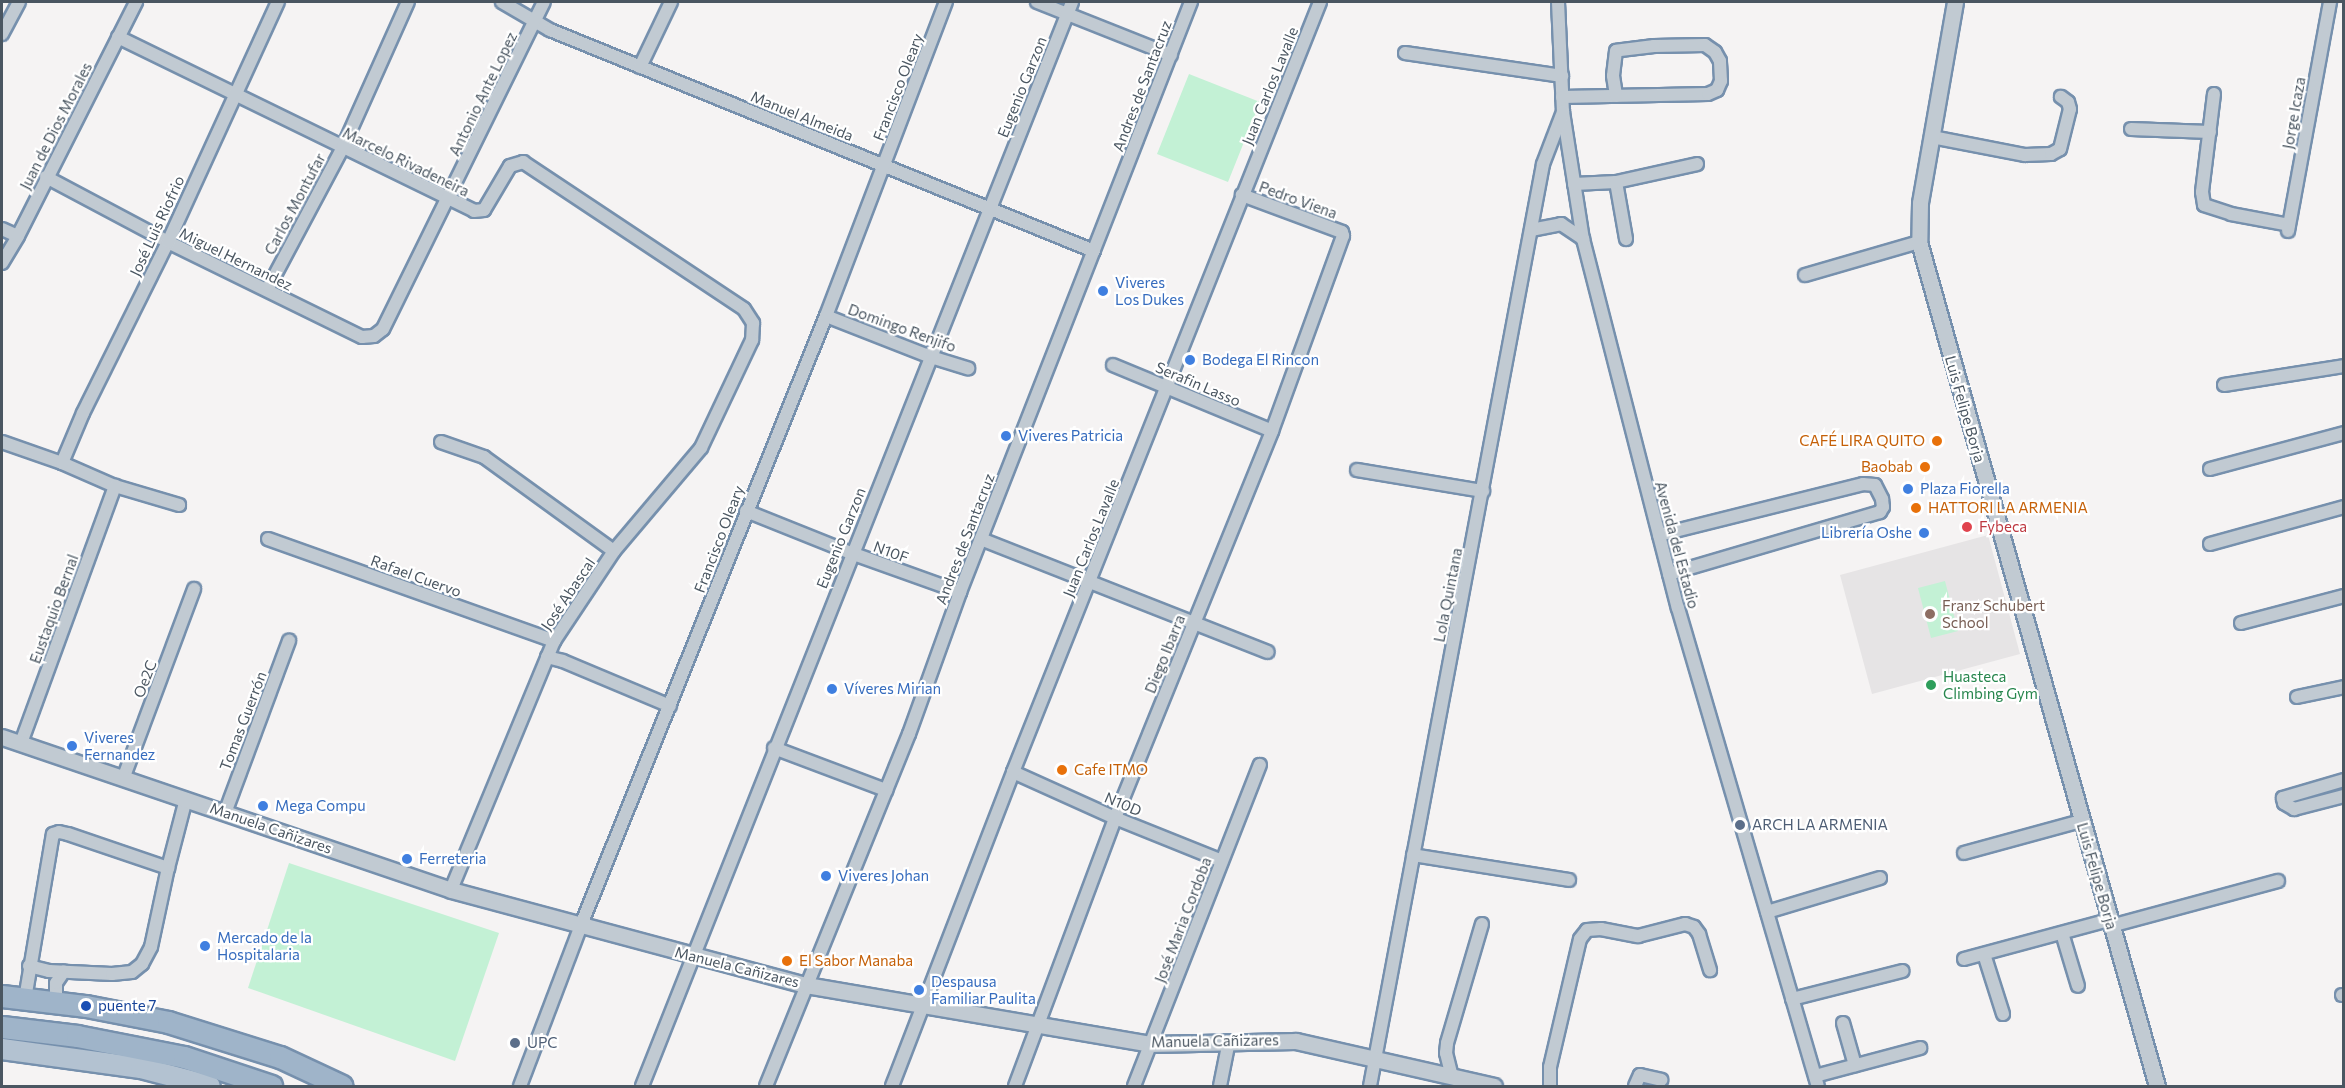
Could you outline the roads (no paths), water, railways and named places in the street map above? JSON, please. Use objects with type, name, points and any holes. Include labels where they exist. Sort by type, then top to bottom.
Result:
[{"type":"highway","points":[[2,996],[60,1003],[168,1022],[280,1057],[342,1086]]},
{"type":"highway","points":[[2,1026],[77,1036],[184,1057],[271,1086]]},
{"type":"main road","points":[[2,1049],[141,1068],[210,1086]]},
{"type":"street","points":[[2,34],[19,2]]},
{"type":"street","name":"Juan de Dios Morales","points":[[2,263],[18,236],[135,2]]},
{"type":"street","name":"José Luis Riofrio","points":[[62,463],[83,413],[168,242],[278,2]]},
{"type":"street","name":"Carlos Montufar","points":[[267,290],[343,147],[408,2]]},
{"type":"street","name":"Manuel Almeida","points":[[501,2],[550,30],[1094,251]]},
{"type":"street","name":"Antonio Ante Lopez","points":[[383,329],[544,2]]},
{"type":"street","points":[[640,67],[671,2]]},
{"type":"street","name":"Francisco Oleary","points":[[520,1086],[581,925],[826,316],[946,2]]},
{"type":"street","points":[[1037,2],[1070,7],[1171,55]]},
{"type":"street","name":"Andres de Santacruz","points":[[766,1086],[909,734],[960,592],[1191,2]]},
{"type":"street","name":"Juan Carlos Lavalle","points":[[892,1086],[1013,772],[1320,2]]},
{"type":"street","name":"Avenida del Estadio","points":[[1558,2],[1563,112],[1583,239],[1669,574],[1816,1081]]},
{"type":"street","name":"Luis Felipe Borja","points":[[1955,2],[1920,203],[1919,242],[2157,1086]]},
{"type":"street","name":"Jorge Icaza","points":[[2210,132],[2202,192],[2204,205],[2288,228],[2330,2]]},
{"type":"street","name":"Eugenio Garzon","points":[[642,1086],[851,553],[1070,7]]},
{"type":"street","name":"Marcelo Rivadeneira","points":[[118,37],[474,212],[484,210],[510,166],[523,162],[744,309],[753,323],[752,340]]},
{"type":"street","points":[[1562,97],[1616,96],[1708,94],[1717,90],[1721,81],[1720,61],[1715,52],[1705,45],[1654,46],[1616,51],[1613,76],[1616,96]]},
{"type":"street","points":[[1405,53],[1562,76]]},
{"type":"street","points":[[2131,129],[2210,132],[2214,94]]},
{"type":"street","points":[[1932,137],[2025,155],[2051,154],[2060,149],[2070,109],[2068,102],[2061,97]]},
{"type":"street","name":"Lola Quintana","points":[[1370,1086],[1543,164],[1563,112]]},
{"type":"street","points":[[1574,184],[1616,182],[1697,164]]},
{"type":"street","name":"Miguel Hernandez","points":[[46,177],[168,242],[362,337],[374,336],[383,329]]},
{"type":"street","points":[[1616,182],[1626,239]]},
{"type":"street","name":"Pedro Viena","points":[[1242,195],[1343,234]]},
{"type":"street","points":[[1531,230],[1561,224],[1583,239]]},
{"type":"street","points":[[2,229],[18,236]]},
{"type":"street","name":"Diego Ibarra","points":[[1015,1086],[1115,818],[1272,431],[1343,234]]},
{"type":"street","points":[[1804,275],[1919,242]]},
{"type":"street","name":"Domingo Renjifo","points":[[826,316],[931,357],[968,368]]},
{"type":"street","name":"José Abascal","points":[[451,890],[554,641],[615,551],[701,448],[752,340]]},
{"type":"street","name":"Serafin Lasso","points":[[1113,365],[1272,431]]},
{"type":"street","points":[[2224,385],[2343,366]]},
{"type":"street","points":[[2210,469],[2343,433]]},
{"type":"street","points":[[2,442],[62,463],[115,486],[179,505]]},
{"type":"street","points":[[441,442],[484,456],[615,551]]},
{"type":"street","points":[[1357,470],[1483,491]]},
{"type":"street","points":[[1659,535],[1863,484],[1875,485],[1882,499],[1883,507],[1880,512],[1669,574]]},
{"type":"street","name":"Eustaquio Bernal","points":[[21,743],[115,486]]},
{"type":"street","points":[[2210,544],[2343,507]]},
{"type":"street","name":"N10F","points":[[746,511],[851,553],[960,592]]},
{"type":"street","name":"Rafael Cuervo","points":[[268,538],[554,641]]},
{"type":"street","points":[[981,539],[1268,652]]},
{"type":"street","name":"Oe2C","points":[[123,778],[194,589]]},
{"type":"street","points":[[2241,623],[2343,596]]},
{"type":"street","name":"Tomas Guerrón","points":[[225,813],[289,641]]},
{"type":"street","points":[[547,657],[563,661],[670,706]]},
{"type":"street","points":[[2296,697],[2343,687]]},
{"type":"street","name":"Manuela Cañizares","points":[[2,737],[451,890],[806,985],[1150,1044],[1296,1041],[1494,1086]]},
{"type":"street","points":[[774,748],[886,790]]},
{"type":"street","name":"José Maria Cordoba","points":[[1134,1086],[1260,765]]},
{"type":"street","name":"N10D","points":[[1013,772],[1115,818],[1222,861]]},
{"type":"street","points":[[2343,780],[2283,798],[2284,803],[2294,809],[2343,796]]},
{"type":"street","points":[[29,966],[43,970],[124,974],[132,972],[142,964],[151,947],[186,800]]},
{"type":"street","points":[[1964,853],[2081,821]]},
{"type":"street","points":[[25,999],[51,836],[55,833],[68,834],[168,868]]},
{"type":"street","points":[[1413,855],[1569,880]]},
{"type":"street","points":[[1767,912],[1880,878]]},
{"type":"street","points":[[1964,959],[2062,933],[2278,882]]},
{"type":"street","points":[[1550,1086],[1550,1067],[1580,939],[1587,930],[1601,929],[1638,936],[1680,923],[1691,925],[1699,934],[1710,970]]},
{"type":"street","points":[[1452,1077],[1446,1053],[1447,1043],[1482,924]]},
{"type":"street","points":[[2062,933],[2078,986]]},
{"type":"street","points":[[1984,954],[2003,1014]]},
{"type":"street","points":[[60,1003],[56,994],[56,983],[64,971]]},
{"type":"street","points":[[1792,999],[1903,971]]},
{"type":"street","points":[[1843,1023],[1855,1065]]},
{"type":"street","points":[[1220,1086],[1228,1041]]},
{"type":"street","points":[[1816,1081],[1855,1065],[1920,1048]]},
{"type":"street","points":[[1635,1086],[1640,1076],[1660,1080]]},
{"type":"place","name":"Viveres Los Dukes","points":[[1103,291]]},
{"type":"place","name":"Bodega El Rincon","points":[[1190,360]]},
{"type":"place","name":"Viveres Patricia","points":[[1006,436]]},
{"type":"place","name":"CAFÉ LIRA QUITO","points":[[1937,441]]},
{"type":"place","name":"Baobab","points":[[1925,467]]},
{"type":"place","name":"Plaza Fiorella","points":[[1908,489]]},
{"type":"place","name":"HATTORI LA ARMENIA","points":[[1916,508]]},
{"type":"place","name":"Fybeca","points":[[1967,527]]},
{"type":"place","name":"Librería Oshe","points":[[1924,533]]},
{"type":"place","name":"Franz Schubert School","points":[[1930,614]]},
{"type":"place","name":"Huasteca Climbing Gym","points":[[1931,685]]},
{"type":"place","name":"Víveres Mirian","points":[[832,689]]},
{"type":"place","name":"Viveres Fernandez","points":[[72,746]]},
{"type":"place","name":"Cafe ITMO","points":[[1062,770]]},
{"type":"place","name":"Mega Compu","points":[[263,806]]},
{"type":"place","name":"ARCH LA ARMENIA","points":[[1740,825]]},
{"type":"place","name":"Ferreteria","points":[[407,859]]},
{"type":"place","name":"Viveres Johan","points":[[826,876]]},
{"type":"place","name":"Mercado de la Hospitalaria","points":[[205,946]]},
{"type":"place","name":"El Sabor Manaba","points":[[787,961]]},
{"type":"place","name":"Despausa Familiar Paulita","points":[[919,990]]},
{"type":"place","name":"puente 7","points":[[86,1006]]},
{"type":"place","name":"UPC","points":[[515,1043]]}]
